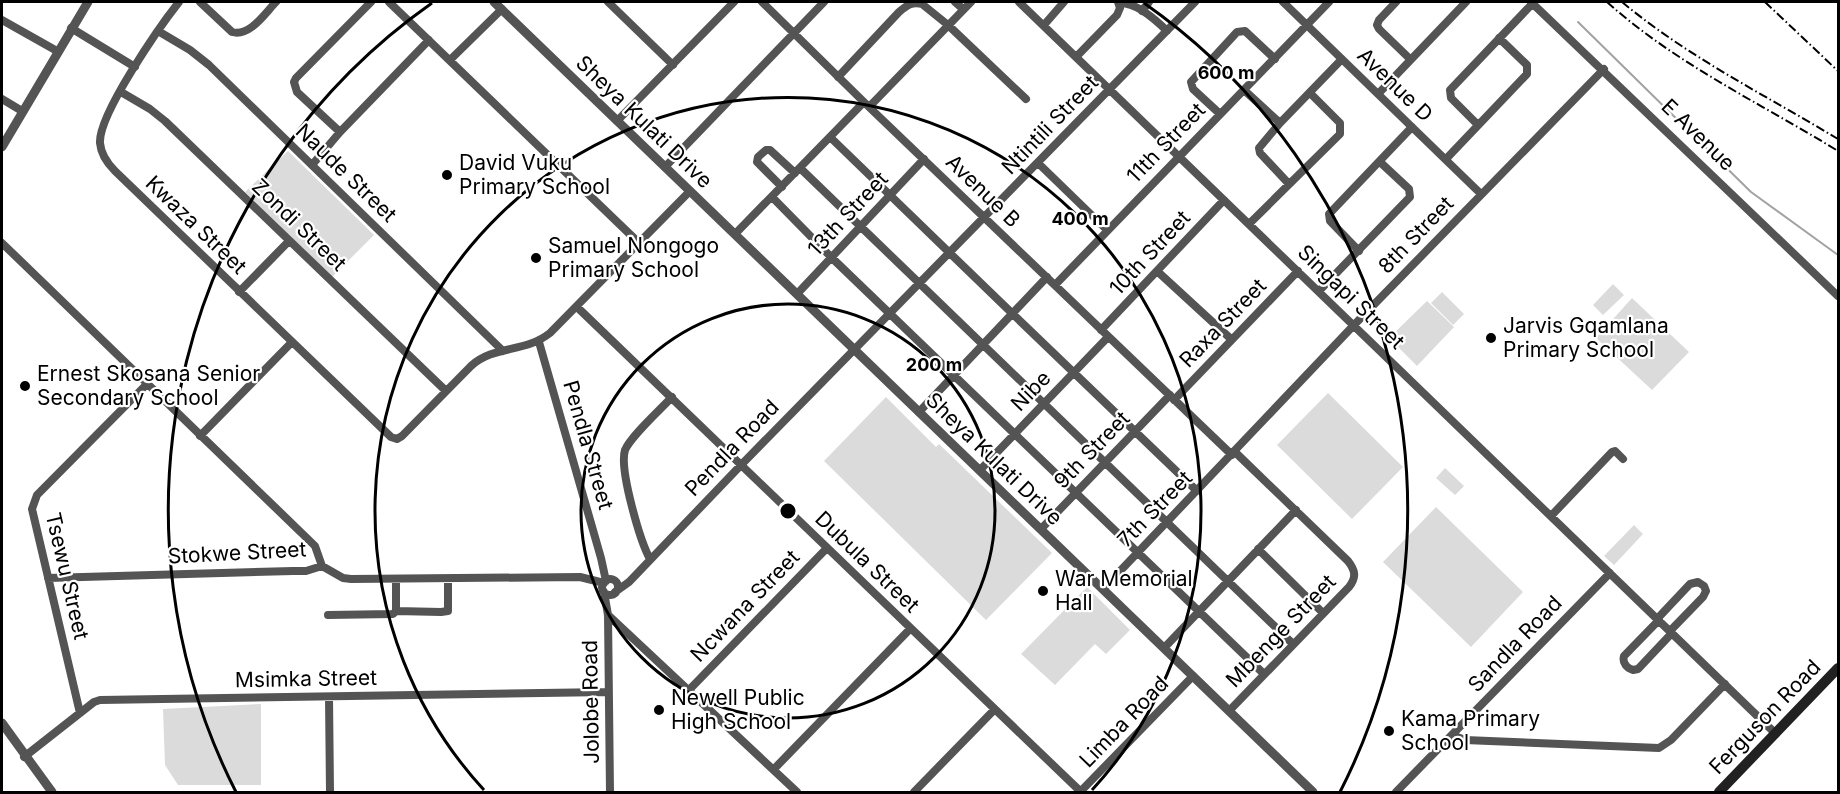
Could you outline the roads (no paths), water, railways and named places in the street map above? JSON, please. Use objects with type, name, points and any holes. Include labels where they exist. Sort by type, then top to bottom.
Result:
[{"type":"main road","name":"Ferguson Road","points":[[1719,792],[1839,668]]},
{"type":"street","points":[[2,147],[87,2]]},
{"type":"street","name":"Kwaza Street","points":[[179,2],[135,67],[105,119],[100,143],[105,161],[387,435],[394,439],[402,436],[446,391]]},
{"type":"street","points":[[200,2],[236,34],[249,30],[276,2]]},
{"type":"street","points":[[340,132],[297,92],[294,82],[372,2]]},
{"type":"street","points":[[389,2],[639,243]]},
{"type":"street","name":"Sheya Kulati Drive","points":[[494,2],[1313,792]]},
{"type":"street","points":[[608,2],[673,64]]},
{"type":"street","points":[[617,121],[734,2]]},
{"type":"street","name":"Avenue B","points":[[762,2],[1172,398],[1296,510],[1348,561],[1355,575]]},
{"type":"street","points":[[664,167],[824,2]]},
{"type":"street","points":[[955,2],[963,9]]},
{"type":"street","points":[[735,234],[830,137],[971,2]]},
{"type":"street","name":"Singapi Street","points":[[1019,2],[1776,734]]},
{"type":"street","points":[[1044,25],[1064,2]]},
{"type":"street","points":[[1077,57],[1117,15],[1120,8],[1118,2],[1143,11],[1167,31]]},
{"type":"street","points":[[1143,11],[1149,2]]},
{"type":"street","name":"Ntintili Street","points":[[853,350],[1195,2]]},
{"type":"street","name":"Avenue D","points":[[1283,2],[1481,194]]},
{"type":"street","name":"11th Street","points":[[1055,285],[1329,2]]},
{"type":"street","points":[[1396,2],[1377,25],[1410,59]]},
{"type":"street","points":[[1378,94],[1464,2]]},
{"type":"street","points":[[1478,125],[1454,101],[1449,92],[1532,2]]},
{"type":"street","name":"E Avenue","points":[[1532,2],[1839,296]]},
{"type":"street","points":[[838,77],[899,12],[910,4],[922,3],[1026,99]]},
{"type":"street","points":[[450,60],[501,9]]},
{"type":"street","points":[[2,20],[57,51]]},
{"type":"street","points":[[71,28],[135,67]]},
{"type":"street","name":"Naude Street","points":[[158,31],[190,50],[209,65],[503,351]]},
{"type":"street","points":[[1220,114],[1193,89],[1191,82],[1237,32],[1245,31],[1275,59]]},
{"type":"street","points":[[1446,159],[1528,72],[1527,65],[1499,38]]},
{"type":"street","points":[[312,165],[340,132],[429,40]]},
{"type":"street","points":[[1289,184],[1258,150],[1280,123],[1342,59]]},
{"type":"street","name":"8th Street","points":[[1233,453],[1354,325],[1604,69]]},
{"type":"street","points":[[1244,90],[1280,123]]},
{"type":"street","name":"Zondi Street","points":[[121,92],[165,121],[446,391]]},
{"type":"street","points":[[1249,224],[1337,138],[1341,130],[1340,123],[1310,93]]},
{"type":"street","points":[[2,99],[22,111]]},
{"type":"street","points":[[1359,251],[1330,221],[1328,216],[1412,127]]},
{"type":"street","points":[[830,137],[1197,491]]},
{"type":"street","points":[[782,187],[757,162],[761,153],[766,150],[770,150],[797,171],[861,227],[1293,644]]},
{"type":"street","name":"13th Street","points":[[797,294],[924,159]]},
{"type":"street","points":[[1319,291],[1409,200],[1411,194],[1409,189],[1380,162]]},
{"type":"street","points":[[1038,163],[1107,230]]},
{"type":"street","points":[[446,391],[482,357],[539,342],[577,307],[690,191]]},
{"type":"street","points":[[772,197],[889,314],[1264,674]]},
{"type":"street","name":"10th Street","points":[[1101,330],[1224,200]]},
{"type":"street","points":[[239,292],[289,241]]},
{"type":"street","points":[[2,243],[315,546],[322,566]]},
{"type":"street","points":[[1157,271],[1231,339]]},
{"type":"street","name":"Raxa Street","points":[[1172,398],[1298,272]]},
{"type":"street","points":[[919,412],[1047,277]]},
{"type":"street","name":"Dubula Street","points":[[577,307],[1080,792]]},
{"type":"street","name":"Nibe","points":[[980,470],[1108,337]]},
{"type":"street","points":[[200,436],[292,342]]},
{"type":"street","name":"Pendla Street","points":[[539,342],[609,581]]},
{"type":"street","name":"Pendla Road","points":[[615,592],[638,572],[853,350]]},
{"type":"street","name":"Tsewu Street","points":[[80,713],[32,509],[34,499],[147,384]]},
{"type":"street","name":"Pendla Street","points":[[650,559],[642,544],[623,468],[624,456],[627,447],[672,397]]},
{"type":"street","name":"9th Street","points":[[1041,529],[1135,431],[1172,398]]},
{"type":"street","points":[[1551,516],[1612,452],[1615,451],[1623,459]]},
{"type":"street","name":"7th Street","points":[[1103,589],[1233,453]]},
{"type":"street","points":[[1164,648],[1296,510]]},
{"type":"street","name":"Ncwana Street","points":[[689,690],[827,548]]},
{"type":"street","points":[[1258,549],[1323,613]]},
{"type":"street","name":"Stokwe Street","points":[[48,578],[306,571],[322,566],[343,578],[396,580],[580,577],[609,581]]},
{"type":"street","name":"Pendla Road","points":[[609,581],[626,579],[638,572]]},
{"type":"street","name":"Sandla Road","points":[[1396,792],[1610,573]]},
{"type":"street","name":"Mbenge Street","points":[[1229,711],[1352,583],[1355,575]]},
{"type":"street","points":[[328,615],[393,614],[396,611],[446,612],[448,579]]},
{"type":"street","points":[[396,580],[396,611]]},
{"type":"street","points":[[604,592],[609,595],[618,588],[609,581]]},
{"type":"street","name":"Jolobe Road","points":[[609,581],[604,592],[608,613],[610,792]]},
{"type":"street","points":[[1698,582],[1704,586],[1706,591],[1703,597],[1671,632],[1638,669],[1633,670],[1627,667],[1624,656],[1690,584],[1698,582]]},
{"type":"street","name":"Jolobe Road","points":[[608,613],[615,592]]},
{"type":"street","points":[[608,613],[797,792]]},
{"type":"street","points":[[774,769],[910,629]]},
{"type":"street","name":"Limba Road","points":[[1080,792],[1193,676]]},
{"type":"street","points":[[1452,735],[1465,740],[1655,749],[1671,740],[1725,684]]},
{"type":"street","name":"Msimka Street","points":[[24,757],[94,702],[100,700],[608,692]]},
{"type":"street","points":[[328,697],[330,792]]},
{"type":"street","points":[[914,792],[995,709]]},
{"type":"street","points":[[2,723],[24,757],[52,792]]},
{"type":"waterway","points":[[1578,22],[1751,192],[1838,255]]},
{"type":"railway","points":[[1607,2],[1661,45],[1690,64],[1838,151]]},
{"type":"railway","points":[[1622,2],[1700,58],[1838,139]]},
{"type":"railway","points":[[1765,2],[1838,71]]},
{"type":"place","name":"David Vuku Primary School","points":[[447,175]]},
{"type":"place","name":"Samuel Nongogo Primary School","points":[[536,258]]},
{"type":"place","name":"Jarvis Gqamlana Primary School","points":[[1491,338]]},
{"type":"place","name":"Ernest Skosana Senior Secondary School","points":[[25,386]]},
{"type":"place","name":"War Memorial Hall","points":[[1043,591]]},
{"type":"place","name":"Newell Public High School","points":[[659,710]]},
{"type":"place","name":"Kama Primary School","points":[[1389,731]]}]
